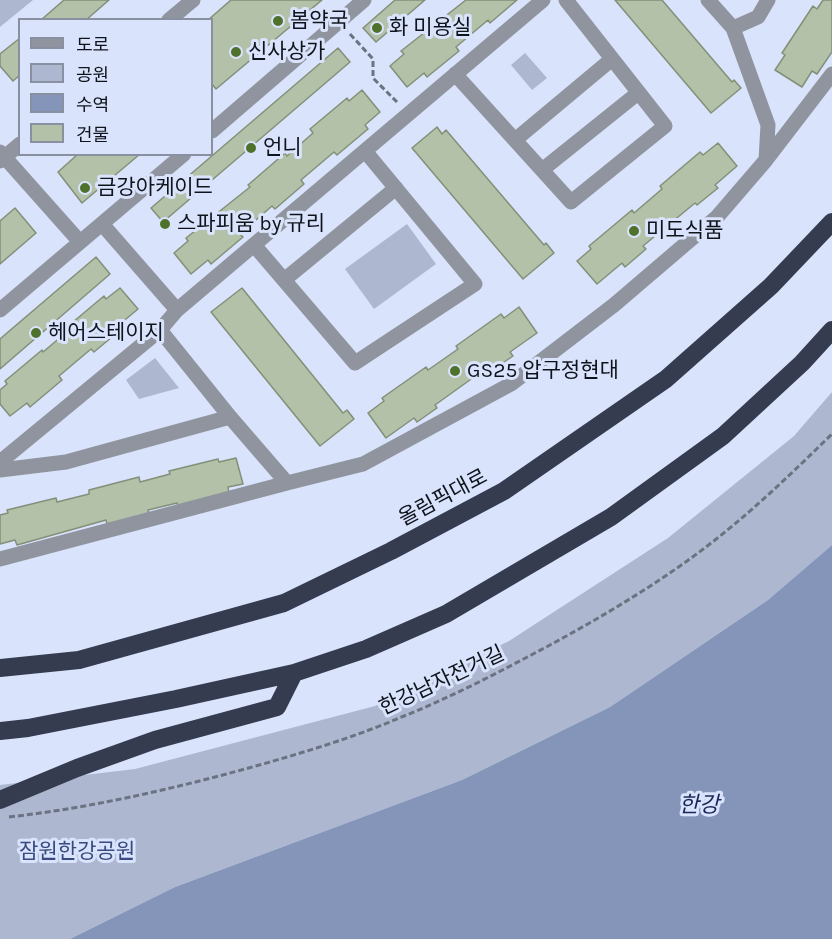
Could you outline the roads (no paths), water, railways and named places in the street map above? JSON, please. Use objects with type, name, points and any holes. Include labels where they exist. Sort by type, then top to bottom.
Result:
[{"type":"highway","name":"올림픽대로","points":[[0,668],[79,660],[284,603],[391,551],[484,502],[504,491],[666,379],[771,286],[832,222]]},
{"type":"highway","points":[[0,731],[28,728],[176,699],[294,673],[366,649],[447,614],[610,517],[723,436],[802,363],[832,330]]},
{"type":"highway","points":[[802,363],[832,342]]},
{"type":"highway","points":[[0,800],[77,768],[155,740],[277,707],[294,673]]},
{"type":"street","points":[[172,18],[193,0]]},
{"type":"street","points":[[213,130],[364,0]]},
{"type":"street","points":[[0,462],[160,330],[177,310],[543,0]]},
{"type":"street","points":[[455,74],[571,202],[665,126],[566,0]]},
{"type":"street","points":[[708,0],[733,28],[768,125],[766,160]]},
{"type":"street","points":[[733,28],[758,17],[768,0]]},
{"type":"street","points":[[514,140],[612,59]]},
{"type":"street","points":[[0,559],[363,464],[511,384],[614,305],[717,217],[766,160],[832,74]]},
{"type":"street","points":[[542,170],[638,93]]},
{"type":"street","points":[[18,145],[1,157],[80,242]]},
{"type":"street","points":[[254,245],[355,363],[475,284],[365,151]]},
{"type":"street","points":[[0,310],[182,156]]},
{"type":"street","points":[[284,280],[396,188]]},
{"type":"street","points":[[102,224],[177,310]]},
{"type":"street","points":[[160,330],[287,483]]},
{"type":"street","points":[[0,470],[66,462],[230,417]]},
{"type":"water","name":"한강","points":[[832,545],[832,939],[70,939],[175,887],[462,780],[610,707],[768,600]]},
{"type":"place","name":"봄약국","points":[[278,21]]},
{"type":"place","name":"화 미용실","points":[[377,28]]},
{"type":"place","name":"신사상가","points":[[236,52]]},
{"type":"place","name":"언니","points":[[251,148]]},
{"type":"place","name":"금강아케이드","points":[[85,188]]},
{"type":"place","name":"스파피움 by 규리","points":[[165,224]]},
{"type":"place","name":"미도식품","points":[[634,231]]},
{"type":"place","name":"헤어스테이지","points":[[36,333]]},
{"type":"place","name":"GS25 압구정현대","points":[[455,371]]},
{"type":"park label","name":"잠원한강공원","points":[[77,852]]}]
